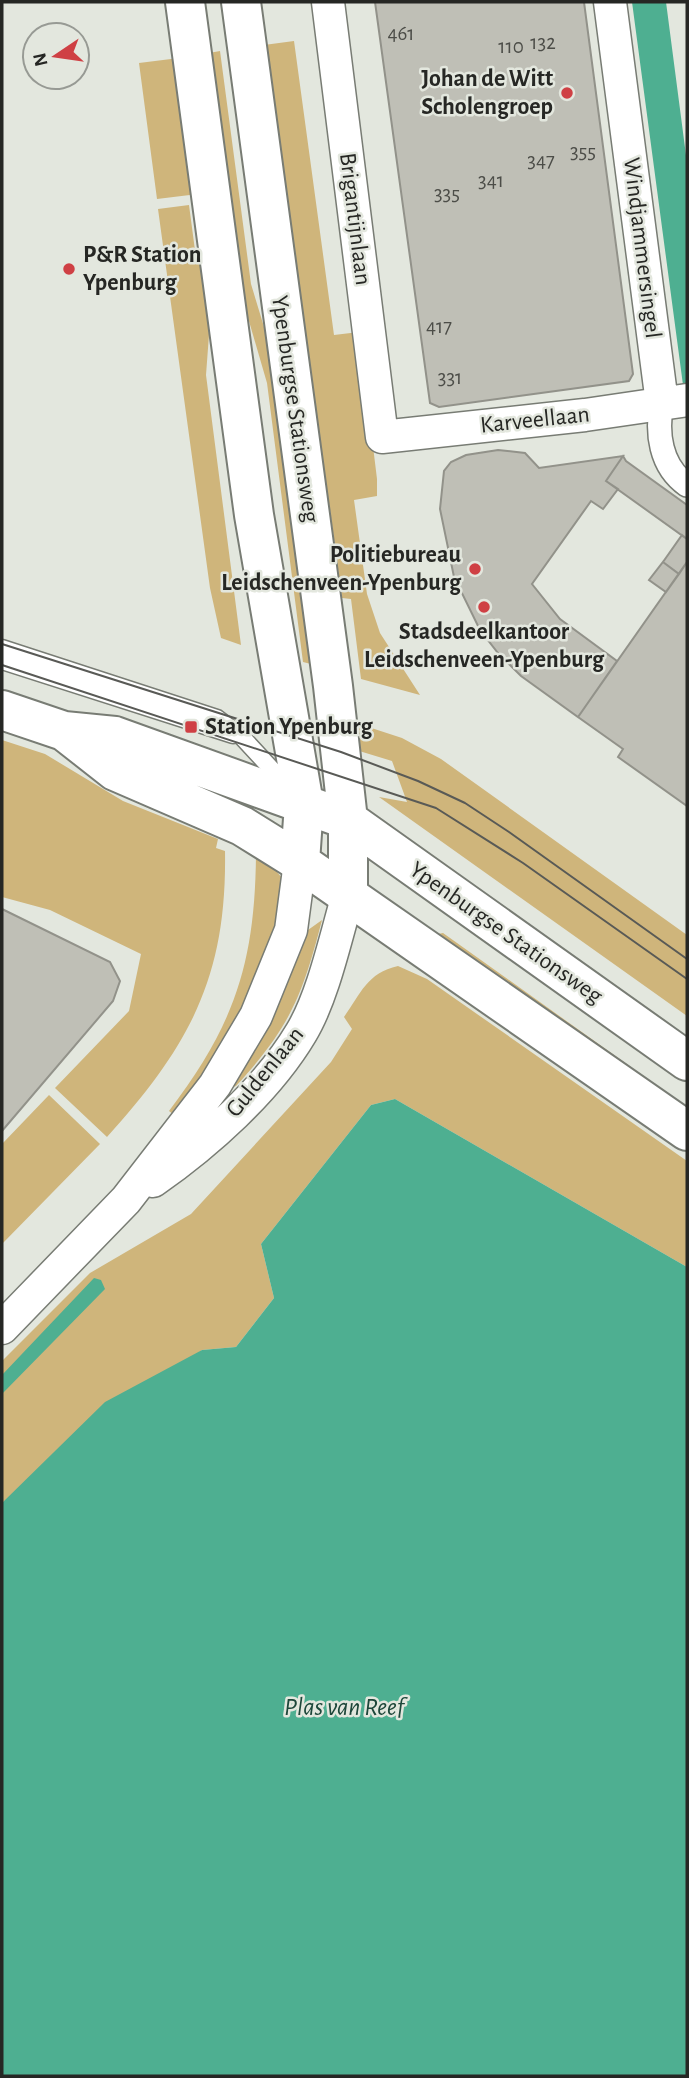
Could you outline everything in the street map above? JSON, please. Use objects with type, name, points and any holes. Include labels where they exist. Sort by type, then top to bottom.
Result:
[{"type":"main road","points":[[185,2],[251,501],[304,804],[300,862]]},
{"type":"main road","name":"Ypenburgse Stationsweg","points":[[241,2],[334,686],[348,820],[687,1061]]},
{"type":"main road","points":[[2,710],[64,731],[115,736],[348,820]]},
{"type":"main road","points":[[64,731],[115,771],[242,826],[300,862],[687,1131]]},
{"type":"main road","name":"Guldenlaan","points":[[348,820],[348,895]]},
{"type":"street","name":"Brigantijnlaan","points":[[328,2],[382,437]]},
{"type":"street","name":"Windjammersingel","points":[[610,2],[677,401],[658,439],[679,479],[687,485]]},
{"type":"street","name":"Karveellaan","points":[[382,437],[585,415],[677,401]]},
{"type":"street","name":"Guldenlaan","points":[[2,1328],[126,1200],[215,1085],[256,1016],[291,930],[300,862]]},
{"type":"street","name":"Guldenlaan","points":[[126,1200],[201,1147],[264,1080],[302,1032],[326,970],[348,895]]},
{"type":"lane","points":[[2,648],[217,718],[242,737],[304,804]]},
{"type":"lane","points":[[2,661],[242,737]]},
{"type":"shaded area","points":[[294,41],[334,335],[359,332],[377,479],[377,496],[354,500],[367,594],[380,633],[420,695],[361,679],[351,599],[342,598],[329,503],[324,504],[264,45]]},
{"type":"shaded area","points":[[220,51],[251,284],[271,350],[315,665],[303,662],[267,383],[242,297],[209,53]]},
{"type":"shaded area","points":[[179,58],[198,194],[157,199],[139,63]]},
{"type":"shaded area","points":[[189,205],[196,258],[206,258],[211,308],[206,375],[241,645],[221,638],[210,588],[158,209]]},
{"type":"shaded area","points":[[353,722],[402,738],[441,759],[687,935],[687,1016],[379,797],[407,802],[392,761],[356,750]]},
{"type":"shaded area","points":[[2,740],[45,754],[123,801],[218,839],[216,848],[225,851],[224,896],[219,936],[198,1007],[161,1071],[107,1137],[55,1088],[129,1011],[141,954],[50,910],[2,897]]},
{"type":"shaded area","points":[[256,854],[282,878],[286,894],[269,962],[178,1118],[169,1111],[210,1049],[237,991],[251,928]]},
{"type":"shaded area","points":[[322,920],[308,970],[292,1010],[254,1065],[236,1086],[230,1088],[308,930]]},
{"type":"shaded area","points":[[443,933],[687,1107],[687,1119],[438,939],[438,934]]},
{"type":"shaded area","points":[[398,966],[427,979],[687,1161],[687,1267],[395,1099],[371,1105],[261,1244],[274,1298],[236,1347],[202,1350],[2,1503],[2,1361],[90,1273],[191,1214],[331,1062],[352,1029],[344,1017],[366,985],[387,969]]},
{"type":"shaded area","points":[[49,1095],[100,1144],[2,1244],[2,1144]]},
{"type":"water","points":[[632,2],[666,2],[687,163],[687,415]]},
{"type":"water","name":"Plas van Reef","points":[[395,1099],[687,1267],[687,2076],[2,2076],[2,1503],[105,1402],[202,1350],[236,1347],[274,1298],[261,1244],[371,1105]]},
{"type":"water","points":[[94,1278],[101,1280],[105,1289],[2,1394],[2,1375]]},
{"type":"building","points":[[375,2],[584,2],[633,374],[629,381],[439,407],[430,403]]},
{"type":"building","points":[[498,450],[525,453],[539,468],[623,456],[606,481],[618,489],[603,509],[591,501],[532,584],[560,619],[617,661],[578,717],[521,676],[498,653],[480,630],[454,577],[440,509],[444,471],[451,462],[466,455]]},
{"type":"building","points":[[623,456],[626,461],[687,505],[687,539],[606,481]]},
{"type":"building","points":[[682,535],[687,539],[687,562],[679,574],[663,562]]},
{"type":"building","points":[[663,562],[679,574],[666,592],[649,580]]},
{"type":"building","points":[[687,562],[687,806],[618,757],[623,749],[578,717]]},
{"type":"building","points":[[2,909],[110,962],[120,981],[113,1001],[2,1131]]},
{"type":"tram line","points":[[2,644],[341,752],[418,781],[465,803],[509,832],[687,959]]},
{"type":"tram line","points":[[2,665],[436,808],[523,863],[687,979]]},
{"type":"place","name":"Johan de Witt Scholengroep","points":[[567,93]]},
{"type":"place","name":"P&R Station Ypenburg","points":[[69,269]]},
{"type":"place","name":"Politiebureau Leidschenveen-Ypenburg","points":[[475,569]]},
{"type":"place","name":"Stadsdeelkantoor Leidschenveen-Ypenburg","points":[[484,607]]},
{"type":"place","name":"Station Ypenburg","points":[[191,727]]}]
